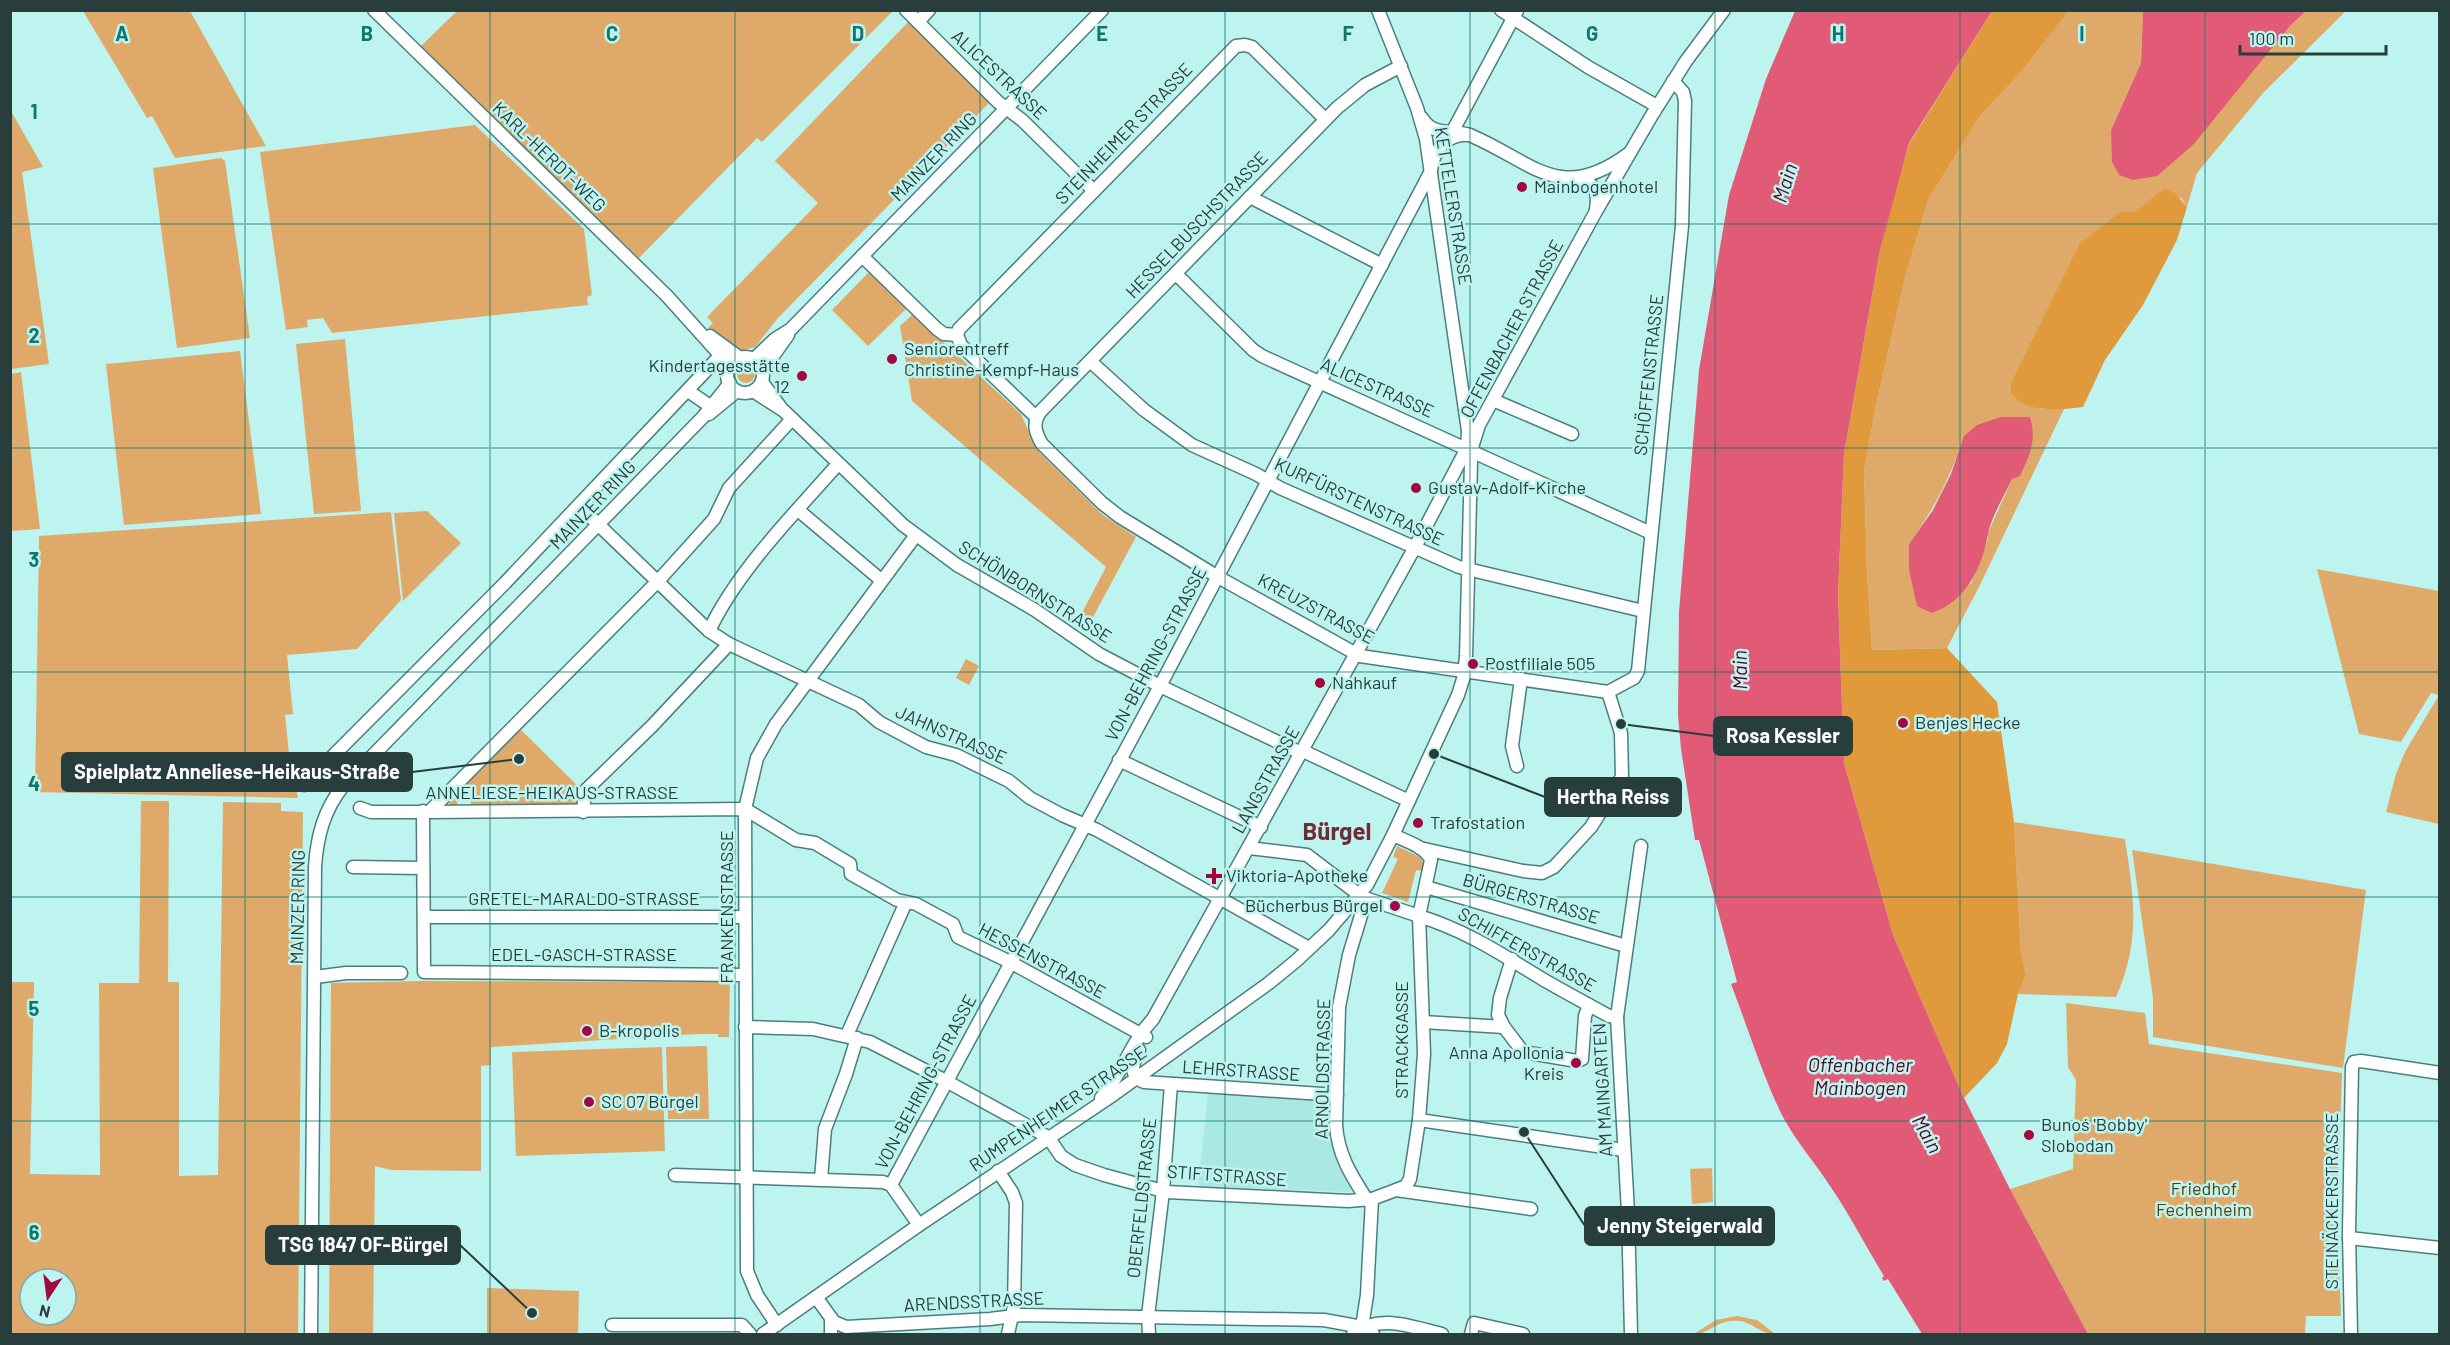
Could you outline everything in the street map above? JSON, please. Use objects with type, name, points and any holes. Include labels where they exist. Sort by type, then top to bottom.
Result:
[{"type":"street","name":"KARL-HERDT-WEG","points":[[374,10],[659,288],[730,366]]},
{"type":"street","name":"ALICESTRASSE","points":[[906,10],[1094,191]]},
{"type":"street","points":[[918,22],[929,10]]},
{"type":"street","name":"MAINZER RING","points":[[754,359],[775,339],[791,328],[1102,10]]},
{"type":"street","name":"KETTELERSTRASSE","points":[[1378,10],[1417,108],[1426,139],[1469,449]]},
{"type":"street","points":[[1502,10],[1515,14],[1588,67],[1657,106]]},
{"type":"street","name":"OFFENBACHER STRASSE","points":[[1362,897],[1393,836],[1458,695],[1465,672],[1471,480],[1469,449],[1479,425],[1595,213],[1657,106],[1724,10]]},
{"type":"street","name":"VON-BEHRING-STRASSE","points":[[891,1185],[1269,481],[1431,171],[1436,151],[1450,136],[1515,14]]},
{"type":"street","name":"STEINHEIMER STRASSE","points":[[957,335],[959,329],[1233,48],[1239,45],[1252,47],[1326,119]]},
{"type":"street","name":"HESSELBUSCHSTRASSE","points":[[1036,421],[1090,361],[1342,102],[1365,85],[1401,66]]},
{"type":"street","name":"SCHÖFFENSTRASSE","points":[[1608,692],[1636,675],[1652,532],[1683,211],[1685,101],[1681,89],[1673,81]]},
{"type":"street","points":[[1417,108],[1426,124],[1432,129],[1450,136],[1470,135],[1531,169],[1552,176],[1591,176],[1631,151]]},
{"type":"street","points":[[1573,177],[1586,180],[1594,187],[1597,195],[1595,213]]},
{"type":"street","points":[[1250,196],[1382,265]]},
{"type":"street","points":[[862,256],[937,329],[944,334],[957,335],[961,345],[1036,421]]},
{"type":"street","name":"ALICESTRASSE","points":[[1176,274],[1258,354],[1652,532]]},
{"type":"street","name":"MAINZER RING","points":[[759,381],[791,328]]},
{"type":"street","name":"KARL-HERDT-WEG","points":[[699,330],[740,358]]},
{"type":"street","points":[[740,358],[754,359],[759,381],[734,387],[728,372],[730,366],[740,358]]},
{"type":"street","name":"MAINZER RING","points":[[304,785],[579,506],[716,360]]},
{"type":"street","name":"KURFÜRSTENSTRASSE","points":[[1090,361],[1144,410],[1185,440],[1200,450],[1280,488],[1468,570],[1643,611]]},
{"type":"street","name":"KETTELERSTRASSE","points":[[1461,379],[1470,406],[1481,408],[1492,401]]},
{"type":"street","name":"SCHÖNBORNSTRASSE","points":[[759,381],[788,415],[838,464],[916,535],[968,573],[1019,600],[1093,650],[1160,686],[1409,801]]},
{"type":"street","name":"MAINZER RING","points":[[311,1335],[316,849],[321,826],[330,804],[355,774],[599,525],[703,417],[710,406],[734,387]]},
{"type":"street","name":"MAINZER RING","points":[[703,417],[717,409],[734,387]]},
{"type":"street","points":[[688,391],[710,406]]},
{"type":"street","points":[[1492,401],[1572,434]]},
{"type":"street","points":[[424,917],[422,868],[426,812],[659,580],[714,519],[729,488],[788,415]]},
{"type":"street","name":"KREUZSTRASSE","points":[[1036,421],[1042,444],[1110,510],[1218,577],[1356,654],[1608,692]]},
{"type":"street","name":"LANGSTRASSE","points":[[1079,1116],[1100,1100],[1110,1087],[1153,1019],[1469,449]]},
{"type":"street","points":[[709,631],[718,612],[751,566],[838,464]]},
{"type":"street","points":[[1451,480],[1460,473],[1467,474],[1471,480]]},
{"type":"street","name":"JAHNSTRASSE","points":[[579,506],[659,580],[709,631],[729,644],[860,705],[879,722],[926,747],[956,755],[1009,781],[1030,798],[1309,948]]},
{"type":"street","points":[[798,510],[881,580]]},
{"type":"street","name":"FRANKENSTRASSE","points":[[777,1325],[757,1295],[747,1271],[745,809],[751,774],[760,751],[776,724],[916,535]]},
{"type":"street","points":[[583,812],[585,791],[652,726],[729,644]]},
{"type":"street","points":[[1517,766],[1512,746],[1521,679]]},
{"type":"street","points":[[1393,836],[1420,848],[1523,871],[1542,873],[1554,867],[1591,827],[1622,777],[1622,733],[1608,692]]},
{"type":"street","points":[[1119,760],[1261,827]]},
{"type":"street","name":"ANNELIESE-HEIKAUS-STRASSE","points":[[360,808],[371,812],[745,809]]},
{"type":"street","name":"HESSENSTRASSE","points":[[745,809],[796,840],[815,843],[850,864],[851,874],[897,900],[916,904],[953,924],[958,937],[1010,962],[1143,1036]]},
{"type":"street","name":"AM MAINGARTEN","points":[[1631,1335],[1617,1017],[1641,846]]},
{"type":"street","points":[[1249,848],[1307,855],[1362,897]]},
{"type":"street","name":"STRACKGASSE","points":[[1396,1191],[1406,1186],[1410,1179],[1419,1120],[1424,1054],[1419,916],[1431,860],[1428,854],[1420,848]]},
{"type":"street","points":[[353,867],[422,868]]},
{"type":"street","name":"BÜRGERSTRASSE","points":[[1426,887],[1626,946]]},
{"type":"street","name":"SCHIFFERSTRASSE","points":[[1362,897],[1460,930],[1589,1005],[1609,1016],[1617,1017]]},
{"type":"street","name":"RUMPENHEIMER STRASSE","points":[[763,1335],[919,1225],[1137,1078],[1269,983],[1329,930],[1362,897]]},
{"type":"street","name":"ARNOLDSTRASSE","points":[[1362,897],[1339,1007],[1337,1136],[1339,1150],[1347,1168],[1370,1199]]},
{"type":"street","points":[[821,1179],[825,1129],[846,1074],[852,1037],[906,902]]},
{"type":"street","name":"GRETEL-MARALDO-STRASSE","points":[[424,917],[745,917]]},
{"type":"street","name":"EDEL-GASCH-STRASSE","points":[[424,917],[424,972],[744,975]]},
{"type":"street","points":[[1512,959],[1498,1008],[1500,1021],[1523,1052],[1577,1061],[1582,1059],[1585,1016],[1589,1005]]},
{"type":"street","points":[[315,977],[346,973],[401,972]]},
{"type":"street","points":[[1423,1022],[1504,1027]]},
{"type":"street","name":"STIFTSTRASSE","points":[[745,1027],[804,1028],[852,1037],[886,1049],[1048,1137],[1061,1156],[1075,1165],[1162,1191],[1348,1201],[1370,1199],[1396,1191],[1531,1209]]},
{"type":"street","points":[[1137,1078],[1133,1065],[1143,1036]]},
{"type":"street","name":"STEINÄCKERSTRASSE","points":[[2351,1335],[2349,1238],[2352,1067],[2354,1062],[2361,1061],[2439,1073]]},
{"type":"street","name":"LEHRSTRASSE","points":[[1137,1078],[1144,1082],[1337,1095]]},
{"type":"street","name":"OBERFELDSTRASSE","points":[[1148,1316],[1171,1084]]},
{"type":"street","points":[[1419,1120],[1624,1150]]},
{"type":"street","points":[[998,1172],[1012,1192],[1016,1203],[1013,1315],[1008,1335]]},
{"type":"street","points":[[675,1175],[877,1181],[891,1185],[919,1225]]},
{"type":"street","points":[[1363,1332],[1367,1302],[1370,1199]]},
{"type":"street","points":[[2349,1238],[2439,1248]]},
{"type":"street","points":[[816,1297],[831,1318],[831,1335]]},
{"type":"street","name":"ARENDSSTRASSE","points":[[831,1318],[839,1325],[850,1327],[990,1319],[1013,1315],[1323,1320],[1363,1332],[1391,1322],[1442,1335]]},
{"type":"street","points":[[1148,1316],[1149,1335]]},
{"type":"street","points":[[1471,1335],[1474,1323],[1522,1335]]},
{"type":"street","points":[[612,1325],[742,1325],[750,1335]]},
{"type":"shaded area","points":[[1992,11],[2069,11],[2022,71],[1980,116],[1928,200],[1905,278],[1876,405],[1864,471],[1872,650],[1947,648],[1997,702],[2014,822],[2021,952],[2026,975],[2018,994],[2007,1044],[1997,1063],[1964,1098],[1893,935],[1844,763],[1838,594],[1844,454],[1880,250],[1894,195],[1909,144]]},
{"type":"shaded area","points":[[2164,188],[2175,193],[2187,207],[2177,240],[2143,305],[2105,360],[2083,407],[2044,409],[2024,404],[2011,392],[2011,382],[2079,244],[2120,212],[2135,212]]},
{"type":"shaded area","points":[[1208,1092],[1327,1101],[1331,1105],[1330,1132],[1334,1153],[1351,1188],[1350,1192],[1198,1186]]},
{"type":"green space","points":[[83,11],[190,11],[266,146],[175,158],[152,116],[147,118]]},
{"type":"green space","points":[[457,11],[893,11],[762,142],[757,138],[639,258],[420,47]]},
{"type":"green space","points":[[2069,11],[2143,11],[2141,63],[2111,130],[2289,27],[2306,11],[2346,11],[2263,93],[2197,173],[2187,207],[2182,199],[2164,188],[2135,213],[2079,244],[2011,382],[2041,409],[2064,409],[1980,585],[1947,648],[1872,650],[1864,471],[1876,405],[1905,278],[1928,200],[1980,116],[2022,71]],"holes":[[[1964,437],[2012,479],[1987,535],[1988,539],[1971,584],[1909,544],[1941,493]]]},
{"type":"green space","points":[[910,20],[990,102],[778,318],[755,347],[741,351],[708,328],[713,323],[707,317],[818,203],[775,161]]},
{"type":"green space","points":[[11,111],[43,167],[22,172],[49,364],[11,369]]},
{"type":"green space","points":[[475,125],[584,229],[592,295],[587,297],[588,305],[332,333],[323,318],[307,320],[308,327],[286,330],[260,152]]},
{"type":"green space","points":[[221,158],[225,161],[250,338],[177,348],[153,168]]},
{"type":"green space","points":[[869,272],[906,309],[868,346],[832,310]]},
{"type":"green space","points":[[913,314],[1021,414],[1040,453],[1103,515],[1136,537],[1085,632],[1076,624],[1106,567],[912,401],[900,326]]},
{"type":"green space","points":[[345,339],[361,511],[314,514],[296,344]]},
{"type":"green space","points":[[240,351],[261,514],[124,525],[106,364]]},
{"type":"green space","points":[[746,365],[752,368],[755,374],[752,380],[746,383],[740,380],[737,374],[740,368]]},
{"type":"green space","points":[[21,372],[40,529],[11,531],[11,374]]},
{"type":"green space","points":[[427,511],[461,543],[403,601],[394,513]]},
{"type":"green space","points":[[391,512],[401,600],[357,649],[287,655],[293,714],[285,715],[289,753],[298,798],[35,792],[39,536]]},
{"type":"green space","points":[[2317,569],[2439,591],[2439,695],[2431,693],[2401,742],[2359,734]]},
{"type":"green space","points":[[966,659],[979,666],[969,685],[956,678]]},
{"type":"green space","points":[[2439,695],[2439,824],[2386,812],[2396,774],[2405,752]]},
{"type":"green space","points":[[519,728],[581,789],[581,802],[576,806],[471,806],[471,798],[457,797],[457,807],[449,806],[449,799]]},
{"type":"green space","points":[[141,801],[169,801],[168,982],[179,982],[179,1176],[218,1175],[223,802],[281,803],[281,811],[303,812],[298,1334],[11,1334],[11,982],[34,982],[30,1174],[100,1175],[99,983],[139,983]]},
{"type":"green space","points":[[2014,822],[2125,839],[2133,900],[2132,938],[2124,977],[2116,997],[2018,994],[2026,975],[2021,952]]},
{"type":"green space","points":[[1397,846],[1420,857],[1424,865],[1423,871],[1416,870],[1408,902],[1382,893],[1398,859],[1393,857]]},
{"type":"green space","points":[[2132,850],[2366,890],[2343,1068],[2153,1037],[2153,998]]},
{"type":"green space","points":[[730,982],[729,1037],[718,1037],[718,1034],[698,1034],[491,1047],[491,1065],[481,1066],[481,1171],[391,1170],[375,1166],[373,1334],[329,1334],[331,983]]},
{"type":"green space","name":"Friedhof Fechenheim","points":[[2066,1003],[2145,1013],[2149,1044],[2342,1073],[2337,1211],[2341,1316],[2306,1316],[2305,1334],[2088,1334],[2010,1189],[2073,1169],[2076,1080],[2068,1067]]},
{"type":"green space","points":[[707,1046],[709,1119],[668,1119],[666,1047]]},
{"type":"green space","name":"SC 07 Bürgel","points":[[662,1047],[665,1151],[516,1156],[512,1052]]},
{"type":"green space","points":[[1712,1168],[1713,1202],[1692,1204],[1690,1169]]},
{"type":"green space","points":[[487,1288],[579,1291],[578,1334],[487,1334]]},
{"type":"green space","points":[[1737,1316],[1757,1320],[1775,1334],[1766,1333],[1745,1322],[1732,1321],[1694,1334],[1716,1320]]},
{"type":"water","points":[[1795,11],[1992,11],[1909,143],[1880,250],[1844,454],[1838,594],[1844,763],[1893,935],[1964,1098],[2088,1334],[1922,1334],[1888,1279],[1884,1281],[1882,1278],[1884,1276],[1846,1210],[1794,1136],[1775,1101],[1731,984],[1737,982],[1699,840],[1695,840],[1678,715],[1679,612],[1699,370],[1729,195],[1766,79]]},
{"type":"water","points":[[2143,11],[2306,11],[2289,27],[2193,145],[2157,176],[2133,180],[2119,175],[2112,162],[2111,130],[2141,63]]},
{"type":"water","points":[[2001,417],[2030,417],[2033,440],[2029,454],[2020,476],[2012,479],[1995,514],[1977,571],[1963,592],[1944,608],[1932,613],[1917,606],[1909,570],[1909,544],[1933,510],[1951,474],[1964,436],[1977,425]]},
{"type":"place","name":"Mainbogenhotel","points":[[1522,187]]},
{"type":"place","name":"Seniorentreff Christine-Kempf-Haus","points":[[892,359]]},
{"type":"place","name":"Kindertagesstätte 12","points":[[802,376]]},
{"type":"place","name":"Gustav-Adolf-Kirche","points":[[1416,488]]},
{"type":"place","name":"Postfiliale 505","points":[[1473,664]]},
{"type":"place","name":"Nahkauf","points":[[1320,683]]},
{"type":"place","name":"Benjes Hecke","points":[[1903,723]]},
{"type":"place","name":"Rosa Kessler","points":[[1621,724]]},
{"type":"place","name":"Hertha Reiss","points":[[1434,754]]},
{"type":"place","name":"Spielplatz Anneliese-Heikaus-Straße","points":[[519,759]]},
{"type":"place","name":"Trafostation","points":[[1418,823]]},
{"type":"place","name":"Viktoria-Apotheke","points":[[1214,876]]},
{"type":"place","name":"Bücherbus Bürgel","points":[[1395,906]]},
{"type":"place","name":"B-kropolis","points":[[587,1031]]},
{"type":"place","name":"Anna Apollonia Kreis","points":[[1576,1063]]},
{"type":"place","name":"SC 07 Bürgel","points":[[589,1102]]},
{"type":"place","name":"Jenny Steigerwald","points":[[1524,1132]]},
{"type":"place","name":"Bunoś 'Bobby' Slobodan","points":[[2029,1135]]},
{"type":"place","name":"TSG 1847 OF-Bürgel","points":[[532,1313]]},
{"type":"district","name":"Bürgel","points":[[1337,832]]},
{"type":"water label","name":"Main","points":[[1785,183]]},
{"type":"water label","name":"Main","points":[[1740,670]]},
{"type":"water label","name":"Offenbacher Mainbogen","points":[[1860,1076]]},
{"type":"water label","name":"Main","points":[[1927,1134]]}]
